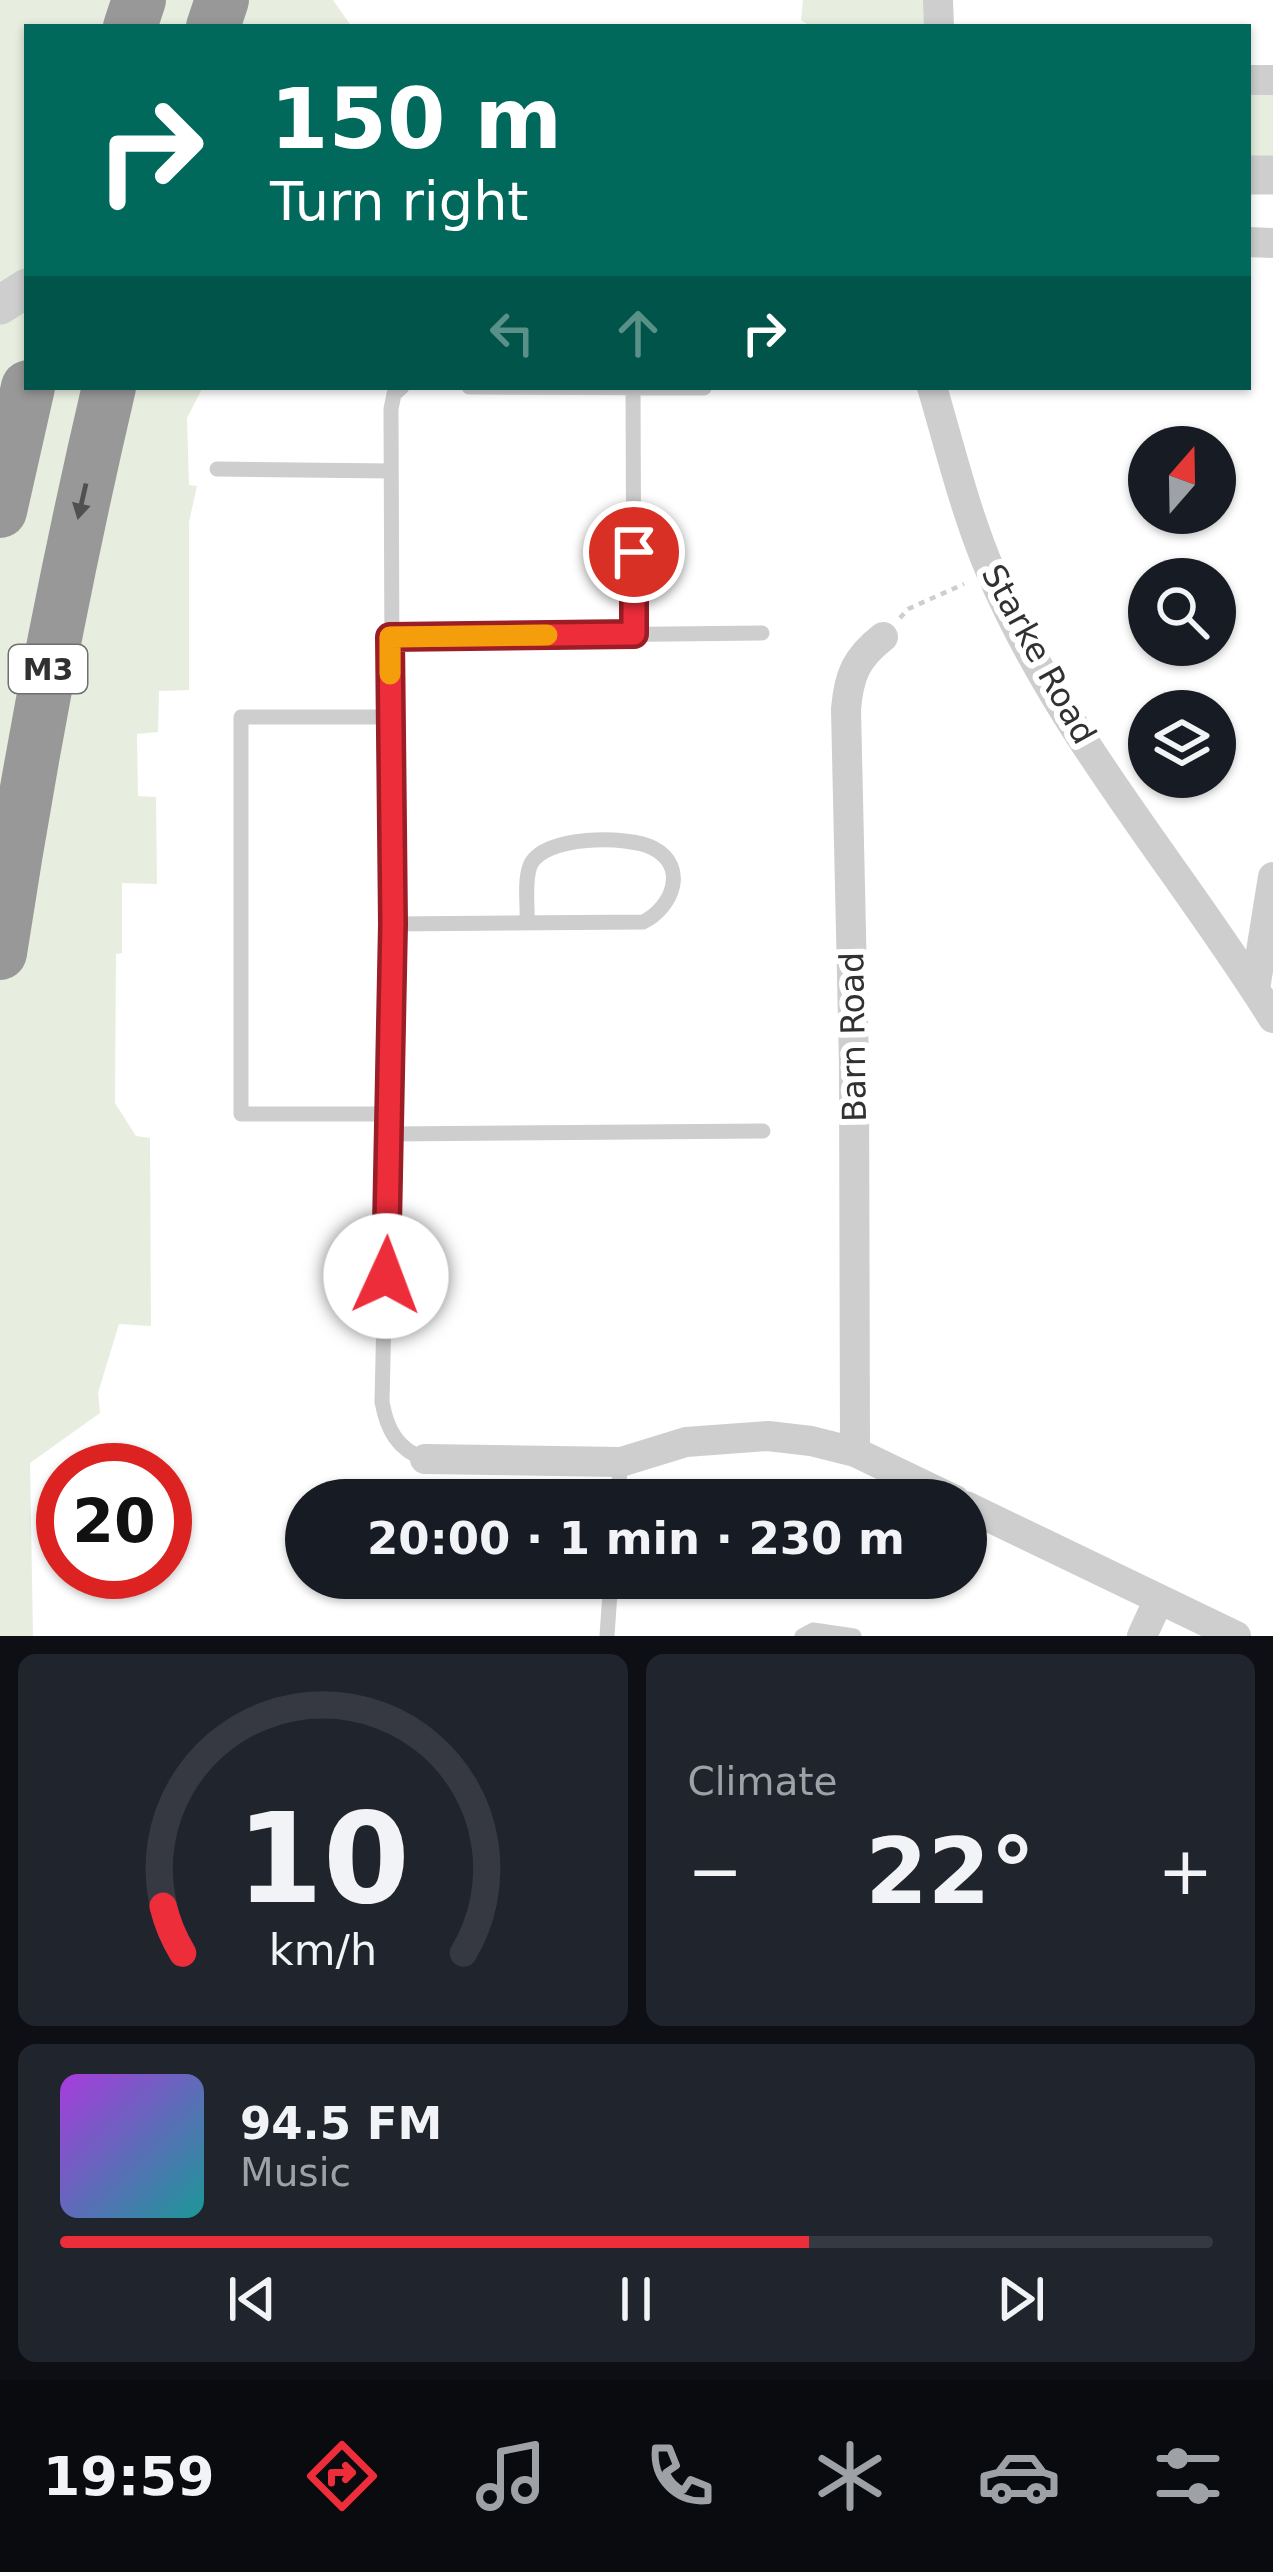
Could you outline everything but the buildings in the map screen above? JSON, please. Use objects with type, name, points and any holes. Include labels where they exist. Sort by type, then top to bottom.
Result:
[{"type":"highway","points":[[0,511],[27,390]]},
{"type":"highway","name":"M3","points":[[0,953],[28,768],[74,534],[108,390]]},
{"type":"street","name":"Starke Road","points":[[933,390],[991,572],[1056,698],[1273,1018]]},
{"type":"street","name":"Barn Road","points":[[854,1452],[854,1066],[846,709],[849,678],[863,653],[883,637]]},
{"type":"street","points":[[1255,989],[1273,877]]},
{"type":"street","points":[[425,1459],[621,1462],[686,1442],[730,1437],[811,1441],[854,1452],[911,1479]]},
{"type":"street","points":[[987,1515],[1236,1636]]},
{"type":"street","points":[[1142,1636],[1160,1599]]},
{"type":"lane","points":[[399,390],[392,409],[393,924],[382,1402],[391,1433],[412,1454],[425,1459]]},
{"type":"lane","points":[[633,390],[634,634]]},
{"type":"lane","points":[[217,469],[392,471]]},
{"type":"lane","points":[[390,637],[762,633]]},
{"type":"lane","points":[[390,717],[241,717],[241,1114],[390,1114]]},
{"type":"lane","points":[[393,924],[527,923],[644,922],[668,904],[673,874],[653,848],[634,843],[551,845],[530,866],[527,923]]},
{"type":"lane","points":[[390,1134],[763,1131]]},
{"type":"lane","points":[[619,1479],[621,1462]]},
{"type":"lane","points":[[607,1636],[610,1599]]},
{"type":"lane","points":[[802,1636],[813,1630],[854,1636]]},
{"type":"path","points":[[883,637],[908,609],[991,572]]},
{"type":"green space","points":[[0,0],[333,0],[350,24],[24,24],[24,390],[201,390],[187,418],[189,485],[197,486],[189,522],[189,690],[159,691],[158,732],[137,734],[138,796],[156,797],[157,884],[122,883],[122,953],[116,954],[115,1103],[136,1136],[150,1138],[151,1326],[119,1324],[98,1393],[100,1413],[58,1443],[36,1443],[36,1459],[30,1463],[33,1636],[0,1636]]},
{"type":"green space","points":[[803,0],[938,0],[939,24],[807,24],[801,20]]},
{"type":"green space","points":[[1251,80],[1273,80],[1273,175],[1251,175]]},
{"type":"slow traffic","points":[[390,674],[390,637],[547,635]]},
{"type":"route","points":[[386,1276],[393,924],[390,637],[634,634],[634,552]]}]
